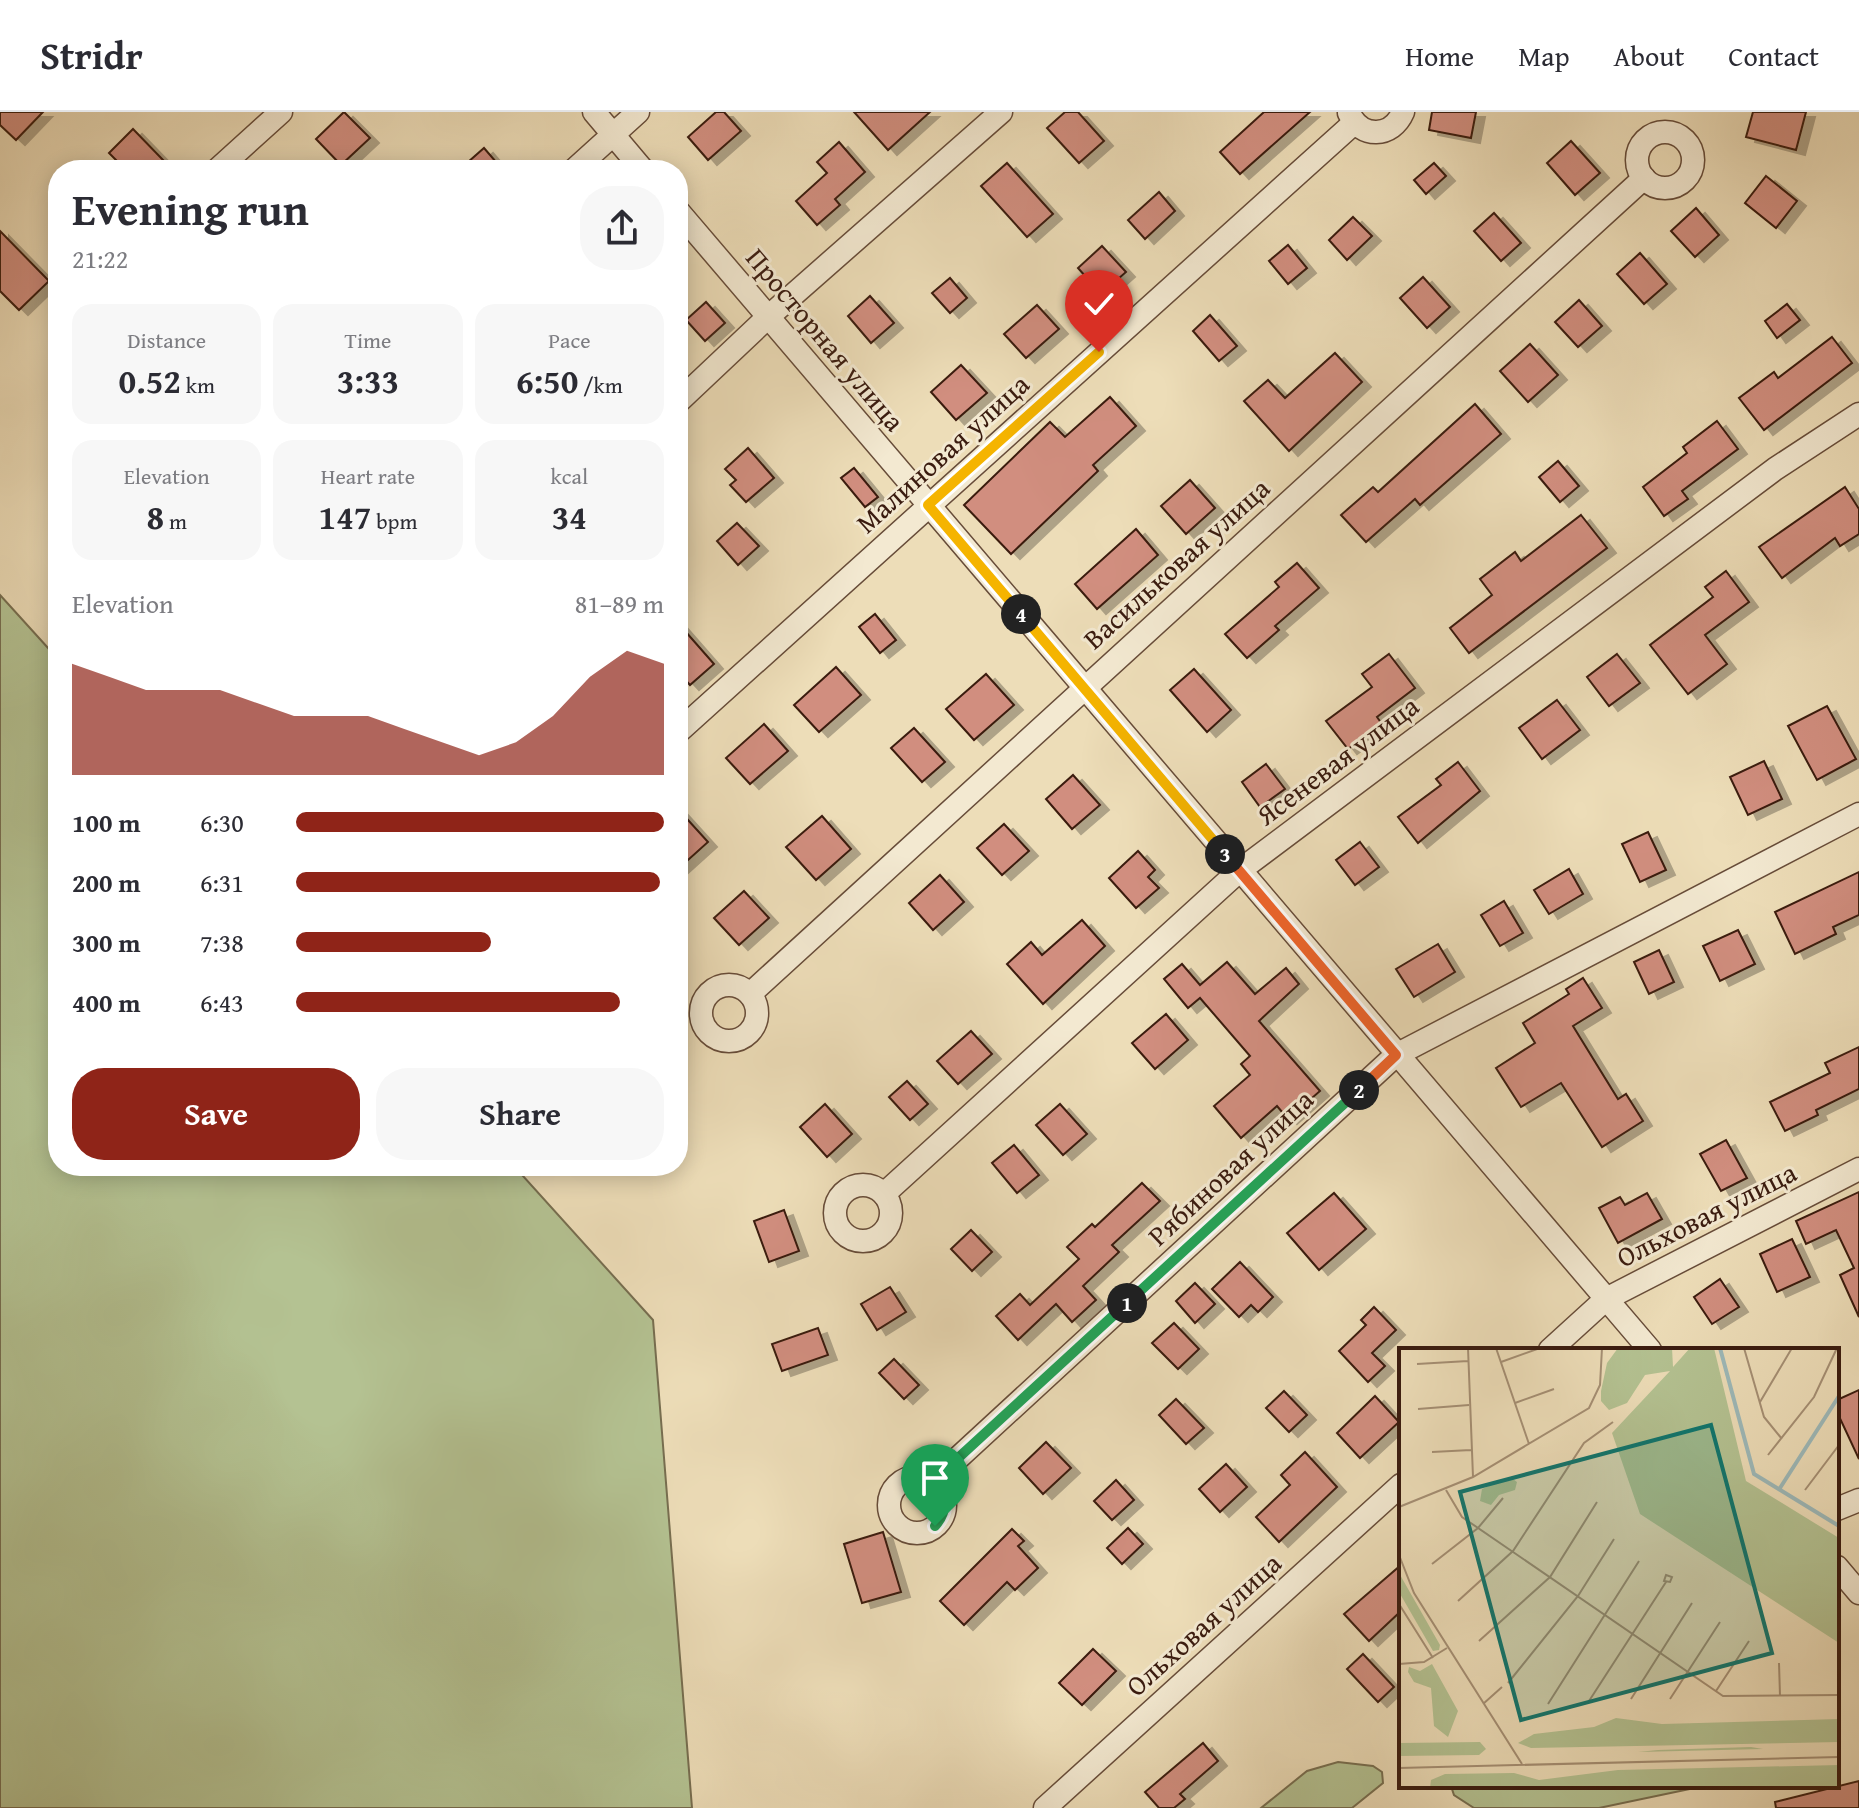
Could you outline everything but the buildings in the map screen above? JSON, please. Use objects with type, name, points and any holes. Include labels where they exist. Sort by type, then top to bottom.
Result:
[{"type":"street","points":[[228,160],[281,112]]},
{"type":"street","points":[[594,112],[635,160]]},
{"type":"street","points":[[585,160],[638,112]]},
{"type":"street","points":[[688,393],[768,317],[1001,112]]},
{"type":"street","points":[[1352,118],[1366,131],[1381,132],[1394,126],[1403,112]]},
{"type":"street","name":"Малиновая улица","points":[[688,723],[1352,118]]},
{"type":"street","name":"Васильковая улица","points":[[750,994],[1644,178]]},
{"type":"street","name":"Просторная улица","points":[[688,223],[1648,1348]]},
{"type":"street","name":"Ясеневая улица","points":[[884,1194],[1239,871],[1775,469],[1859,414]]},
{"type":"street","name":"Рябиновая улица","points":[[932,1482],[1396,1055],[1859,814]]},
{"type":"street","name":"Ольховая улица","points":[[1552,1348],[1606,1299],[1859,1169]]},
{"type":"street","name":"Ольховая улица","points":[[1045,1808],[1399,1487]]},
{"type":"street","points":[[1839,1508],[1859,1500]]},
{"type":"street","points":[[1839,1569],[1859,1593]]},
{"type":"green space","points":[[0,595],[48,648],[48,1176],[523,1176],[653,1320],[692,1808],[0,1808]]},
{"type":"green space","points":[[1338,1762],[1373,1766],[1382,1772],[1383,1783],[1352,1808],[1261,1808],[1307,1771]]},
{"type":"green space","points":[[1452,1788],[1694,1788],[1599,1808],[1474,1808],[1454,1795]]},
{"type":"route","points":[[935,1526],[945,1507],[942,1493],[932,1482],[1396,1055],[928,505],[1099,352]]}]
